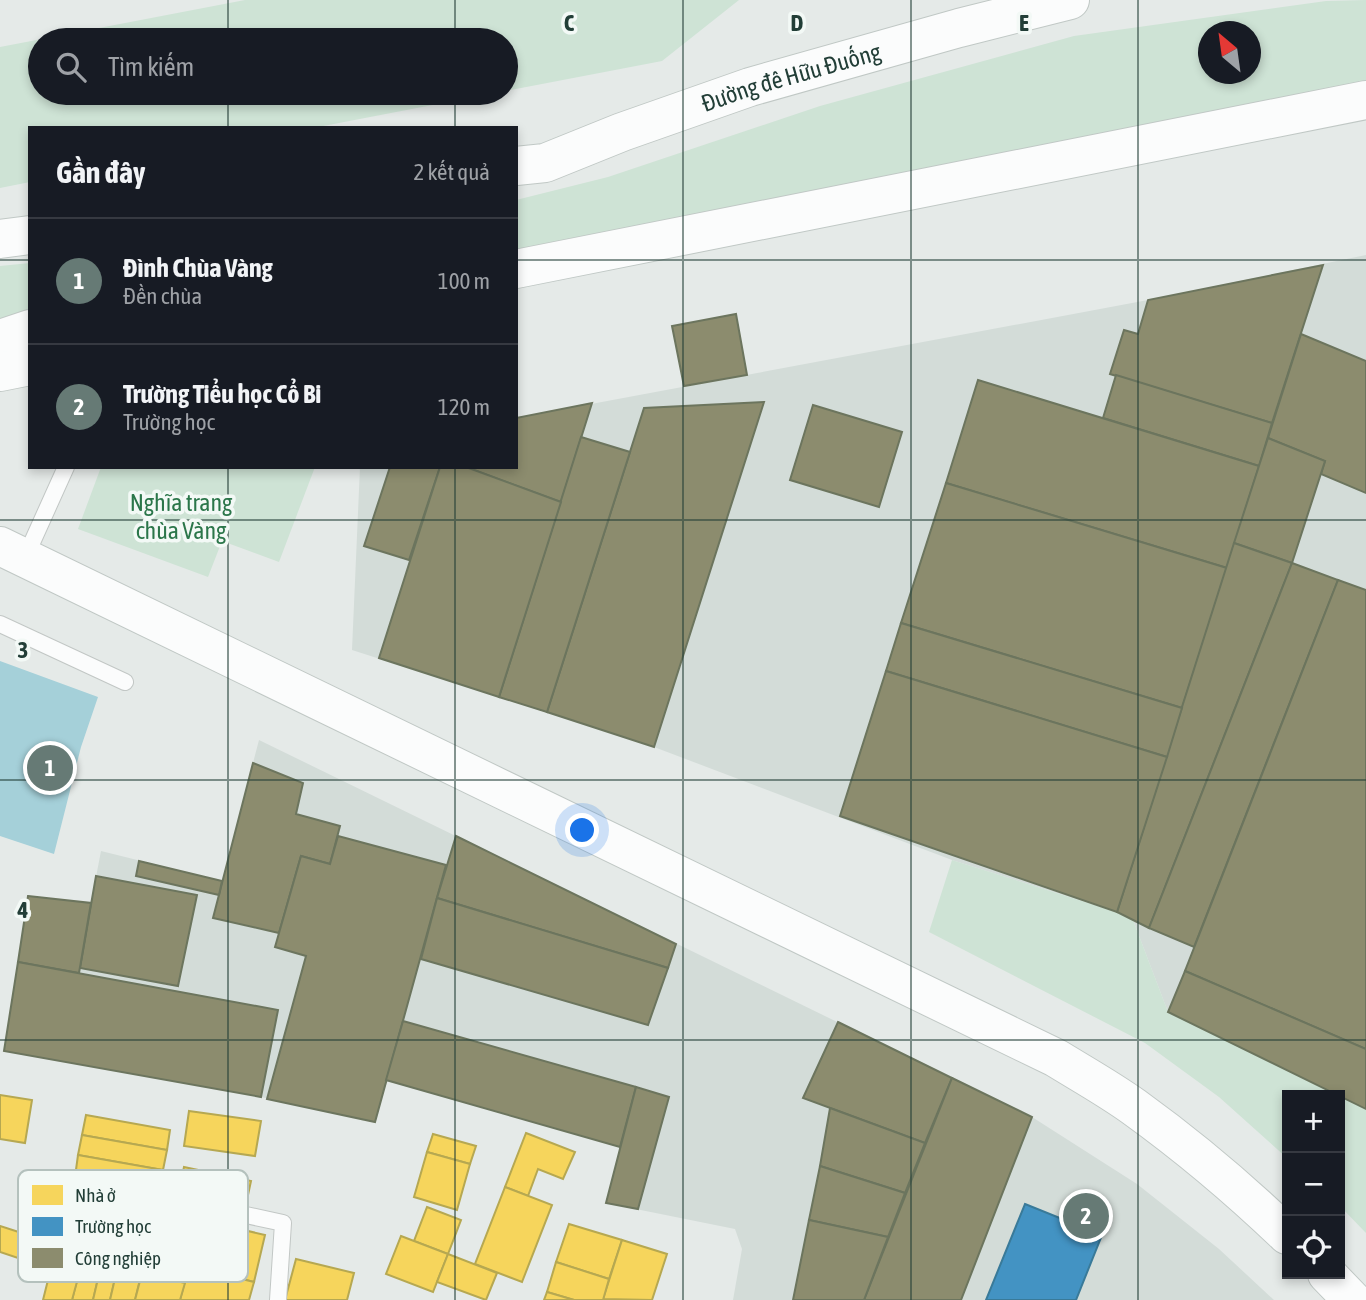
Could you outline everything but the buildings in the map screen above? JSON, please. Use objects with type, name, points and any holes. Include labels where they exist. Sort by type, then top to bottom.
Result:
[{"type":"main road","name":"Đường đê Hữu Đuống","points":[[526,167],[750,87],[959,28],[1070,0]]},
{"type":"main road","points":[[518,269],[1366,100]]},
{"type":"main road","points":[[0,239],[28,235]]},
{"type":"main road","points":[[0,339],[28,330]]},
{"type":"main road","points":[[0,372],[28,366]]},
{"type":"main road","points":[[13,552],[1056,1058],[1132,1105],[1192,1151],[1282,1230]]},
{"type":"main road","points":[[1332,1279],[1352,1300]]},
{"type":"lane","points":[[13,552],[65,469]]},
{"type":"lane","points":[[0,624],[125,682]]},
{"type":"lane","points":[[248,1215],[284,1223],[278,1300]]},
{"type":"shaded area","points":[[1366,255],[1366,1109],[1345,1099],[1345,1090],[1327,1090],[1168,1012],[1133,920],[1117,912],[952,860],[654,747],[352,650],[360,469],[518,469],[518,418],[1148,300]]},
{"type":"shaded area","points":[[259,740],[1032,1117],[1137,1184],[1219,1249],[1274,1300],[733,1300],[742,1249],[735,1229],[606,1203],[620,1147],[387,1081],[375,1122],[261,1097],[4,1051],[28,896],[91,903],[101,851],[222,881]]},
{"type":"green space","points":[[245,0],[739,0],[662,61],[518,89],[518,28],[99,28]]},
{"type":"green space","points":[[1366,0],[1366,81],[518,250],[518,200],[608,177],[820,106],[1074,36],[1326,1]]},
{"type":"green space","points":[[28,42],[28,105],[433,105],[323,126],[28,126],[28,182],[0,188],[0,47]]},
{"type":"green space","points":[[28,263],[28,313],[0,320],[0,266]]},
{"type":"green space","name":"Nghĩa trang chùa Vàng","points":[[100,469],[314,469],[279,562],[222,541],[208,577],[78,529]]},
{"type":"green space","points":[[952,860],[1117,912],[1133,920],[1168,1012],[1329,1090],[1282,1090],[1282,1154],[1219,1097],[1145,1043],[929,932]]},
{"type":"green space","points":[[1345,1098],[1366,1109],[1366,1233],[1345,1211]]},
{"type":"water","points":[[0,661],[98,697],[81,747],[54,854],[0,836]]},
{"type":"place","name":"Đình Chùa Vàng","points":[[50,768]]},
{"type":"place","name":"Trường Tiểu học Cổ Bi","points":[[1086,1216]]}]
